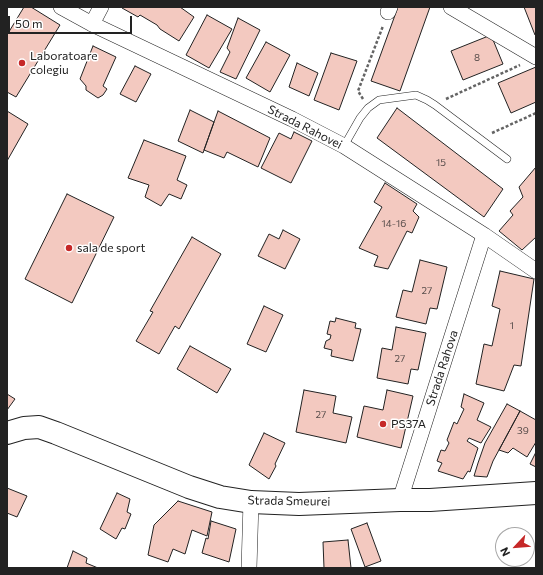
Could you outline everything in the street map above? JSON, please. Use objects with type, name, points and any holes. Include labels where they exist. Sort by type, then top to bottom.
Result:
[{"type":"main road","name":"Strada Smeurei","points":[[7,433],[24,428],[39,427],[189,488],[220,497],[251,502],[299,504],[430,500],[536,493]]},
{"type":"street","name":"Strada Rahovei","points":[[61,7],[92,24],[292,119],[344,146],[484,235],[536,271]]},
{"type":"street","points":[[92,24],[101,7]]},
{"type":"street","points":[[451,7],[536,57]]},
{"type":"street","name":"Strada Rahova","points":[[400,500],[484,235]]},
{"type":"street","points":[[249,568],[251,502]]},
{"type":"lane","points":[[344,146],[360,118],[368,108],[379,100],[416,95],[435,105],[507,159]]},
{"type":"path","points":[[368,108],[358,91],[389,10]]},
{"type":"path","points":[[435,105],[536,57]]},
{"type":"path","points":[[481,139],[536,113]]},
{"type":"building","name":"Laboratoare colegiu","points":[[24,7],[31,7],[60,25],[16,97],[7,92],[7,35]]},
{"type":"building","points":[[180,7],[194,17],[179,41],[160,29],[157,25],[140,15],[138,17],[122,8]]},
{"type":"building","points":[[398,7],[430,7],[400,91],[371,81]]},
{"type":"building","points":[[524,7],[536,7],[535,35]]},
{"type":"building","points":[[207,15],[232,29],[209,68],[186,55]]},
{"type":"building","points":[[238,18],[260,30],[236,79],[220,72],[230,52],[227,48]]},
{"type":"building","points":[[491,35],[503,64],[463,80],[451,51]]},
{"type":"building","points":[[266,42],[290,55],[270,92],[246,78]]},
{"type":"building","points":[[93,46],[116,57],[103,86],[107,89],[103,95],[98,98],[86,90],[86,86],[80,79]]},
{"type":"building","points":[[331,53],[357,61],[339,110],[314,100]]},
{"type":"building","points":[[297,63],[318,73],[309,96],[289,87]]},
{"type":"building","points":[[135,66],[151,74],[136,102],[120,94]]},
{"type":"building","points":[[536,67],[536,102],[511,113],[498,83]]},
{"type":"building","points":[[397,108],[503,189],[484,217],[377,138]]},
{"type":"building","points":[[190,110],[214,122],[203,153],[178,141]]},
{"type":"building","points":[[7,111],[28,124],[7,161]]},
{"type":"building","points":[[218,111],[270,138],[258,167],[227,152],[224,158],[204,150]]},
{"type":"building","points":[[294,132],[312,141],[291,183],[261,168],[279,133],[291,139]]},
{"type":"building","points":[[144,140],[186,156],[177,180],[187,185],[181,199],[169,194],[161,206],[145,197],[149,185],[128,178]]},
{"type":"building","points":[[536,167],[536,237],[522,250],[499,231],[513,215],[510,211],[523,197],[519,187]]},
{"type":"building","points":[[385,183],[417,204],[413,211],[419,217],[412,233],[407,231],[388,269],[374,266],[378,256],[359,248],[382,207],[374,202]]},
{"type":"building","name":"sala de sport","points":[[67,194],[114,217],[72,303],[25,279]]},
{"type":"building","points":[[283,230],[300,239],[285,269],[258,256],[269,234],[279,239]]},
{"type":"building","points":[[192,237],[221,254],[179,329],[175,326],[159,354],[136,341],[153,312],[150,311]]},
{"type":"building","points":[[420,260],[447,267],[437,309],[430,308],[426,324],[396,317],[403,290],[412,292]]},
{"type":"building","points":[[500,271],[534,279],[521,366],[514,365],[504,391],[476,384],[484,344],[492,346],[500,309],[492,306]]},
{"type":"building","points":[[264,306],[283,315],[266,352],[247,344]]},
{"type":"building","points":[[336,318],[356,323],[355,328],[361,329],[353,361],[331,356],[332,350],[324,348],[326,341],[330,339],[331,335],[327,334],[330,321],[335,322]]},
{"type":"building","points":[[396,327],[426,333],[418,370],[411,369],[408,384],[377,378],[382,348],[392,350]]},
{"type":"building","points":[[190,346],[231,369],[217,393],[177,369]]},
{"type":"building","points":[[304,390],[336,396],[333,413],[352,417],[346,443],[296,432]]},
{"type":"building","name":"PS37A","points":[[387,390],[413,396],[401,448],[357,437],[364,406],[383,410]]},
{"type":"building","points":[[7,394],[15,399],[7,410]]},
{"type":"building","points":[[464,394],[484,403],[477,420],[491,427],[481,443],[469,438],[467,441],[478,448],[470,472],[468,471],[463,479],[438,471],[442,463],[437,461],[441,450],[445,451],[449,443],[447,440],[454,422],[457,424],[464,409],[461,407]]},
{"type":"building","points":[[507,404],[520,411],[493,461],[487,477],[474,476],[485,443]]},
{"type":"building","points":[[520,411],[536,420],[536,442],[527,457],[513,448],[508,453],[499,450]]},
{"type":"building","points":[[264,433],[285,443],[269,479],[249,465]]},
{"type":"building","points":[[536,452],[536,467],[530,464]]},
{"type":"building","points":[[7,488],[27,496],[17,517],[7,513]]},
{"type":"building","points":[[117,493],[130,499],[127,512],[131,514],[125,529],[122,528],[116,539],[100,529]]},
{"type":"building","points":[[178,501],[212,512],[207,536],[192,530],[185,554],[173,549],[168,562],[148,555],[154,525]]},
{"type":"building","points":[[211,521],[236,529],[229,562],[202,553],[206,538],[208,539]]},
{"type":"building","points":[[367,523],[381,561],[365,567],[351,529]]},
{"type":"building","points":[[348,540],[351,568],[324,568],[323,542]]},
{"type":"building","points":[[73,551],[87,558],[86,563],[98,568],[67,568]]},
{"type":"place","name":"Laboratoare colegiu","points":[[22,63]]},
{"type":"place","name":"sala de sport","points":[[69,248]]},
{"type":"place","name":"PS37A","points":[[383,424]]}]
